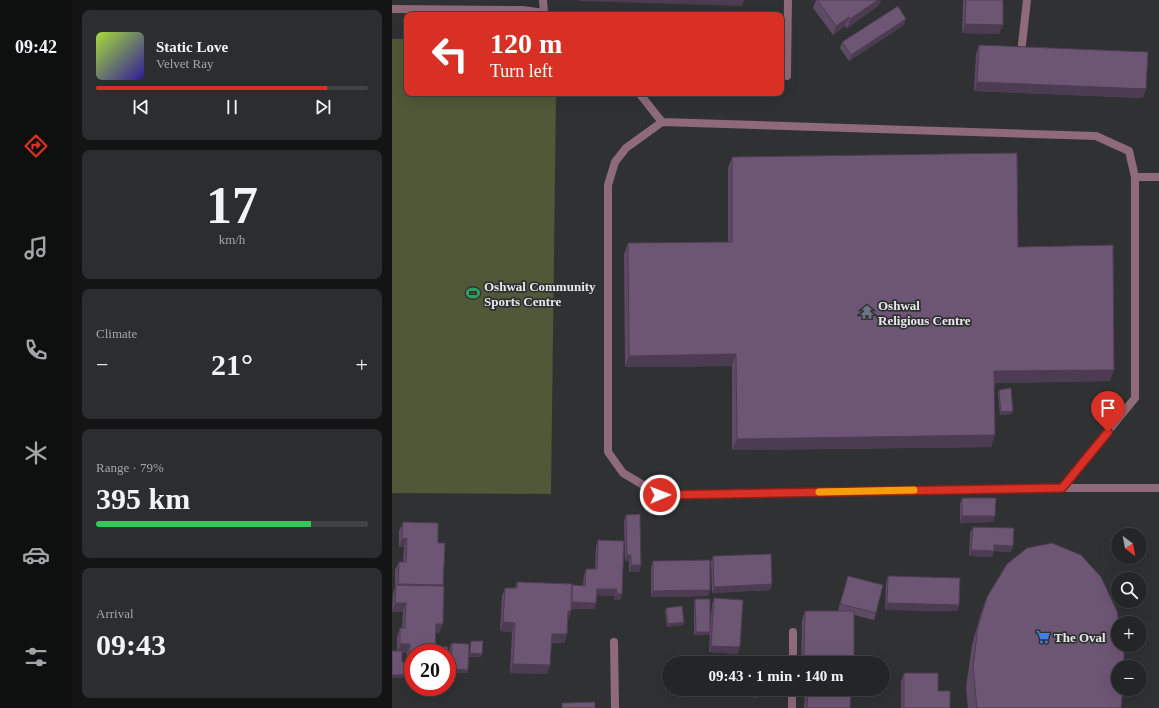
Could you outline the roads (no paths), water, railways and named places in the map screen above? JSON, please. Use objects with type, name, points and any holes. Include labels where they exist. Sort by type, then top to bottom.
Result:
[{"type":"street","points":[[543,0],[545,12]]},
{"type":"street","points":[[787,76],[788,0]]},
{"type":"street","points":[[1022,44],[1027,0]]},
{"type":"street","points":[[392,9],[523,10],[534,12]]},
{"type":"street","points":[[641,96],[662,122]]},
{"type":"street","points":[[1062,488],[1135,398],[1135,177],[1129,150],[1096,136],[662,122],[626,148],[615,162],[608,185],[608,452],[623,473],[660,495],[1062,488],[1159,488]]},
{"type":"street","points":[[1135,177],[1159,177]]},
{"type":"street","points":[[793,632],[793,656]]},
{"type":"street","points":[[614,642],[615,708]]},
{"type":"street","points":[[792,696],[792,708]]},
{"type":"place","name":"Oshwal Community Sports Centre","points":[[473,293]]},
{"type":"place","name":"Oshwal Religious Centre","points":[[867,312]]},
{"type":"place","name":"The Oval","points":[[1043,637]]}]
